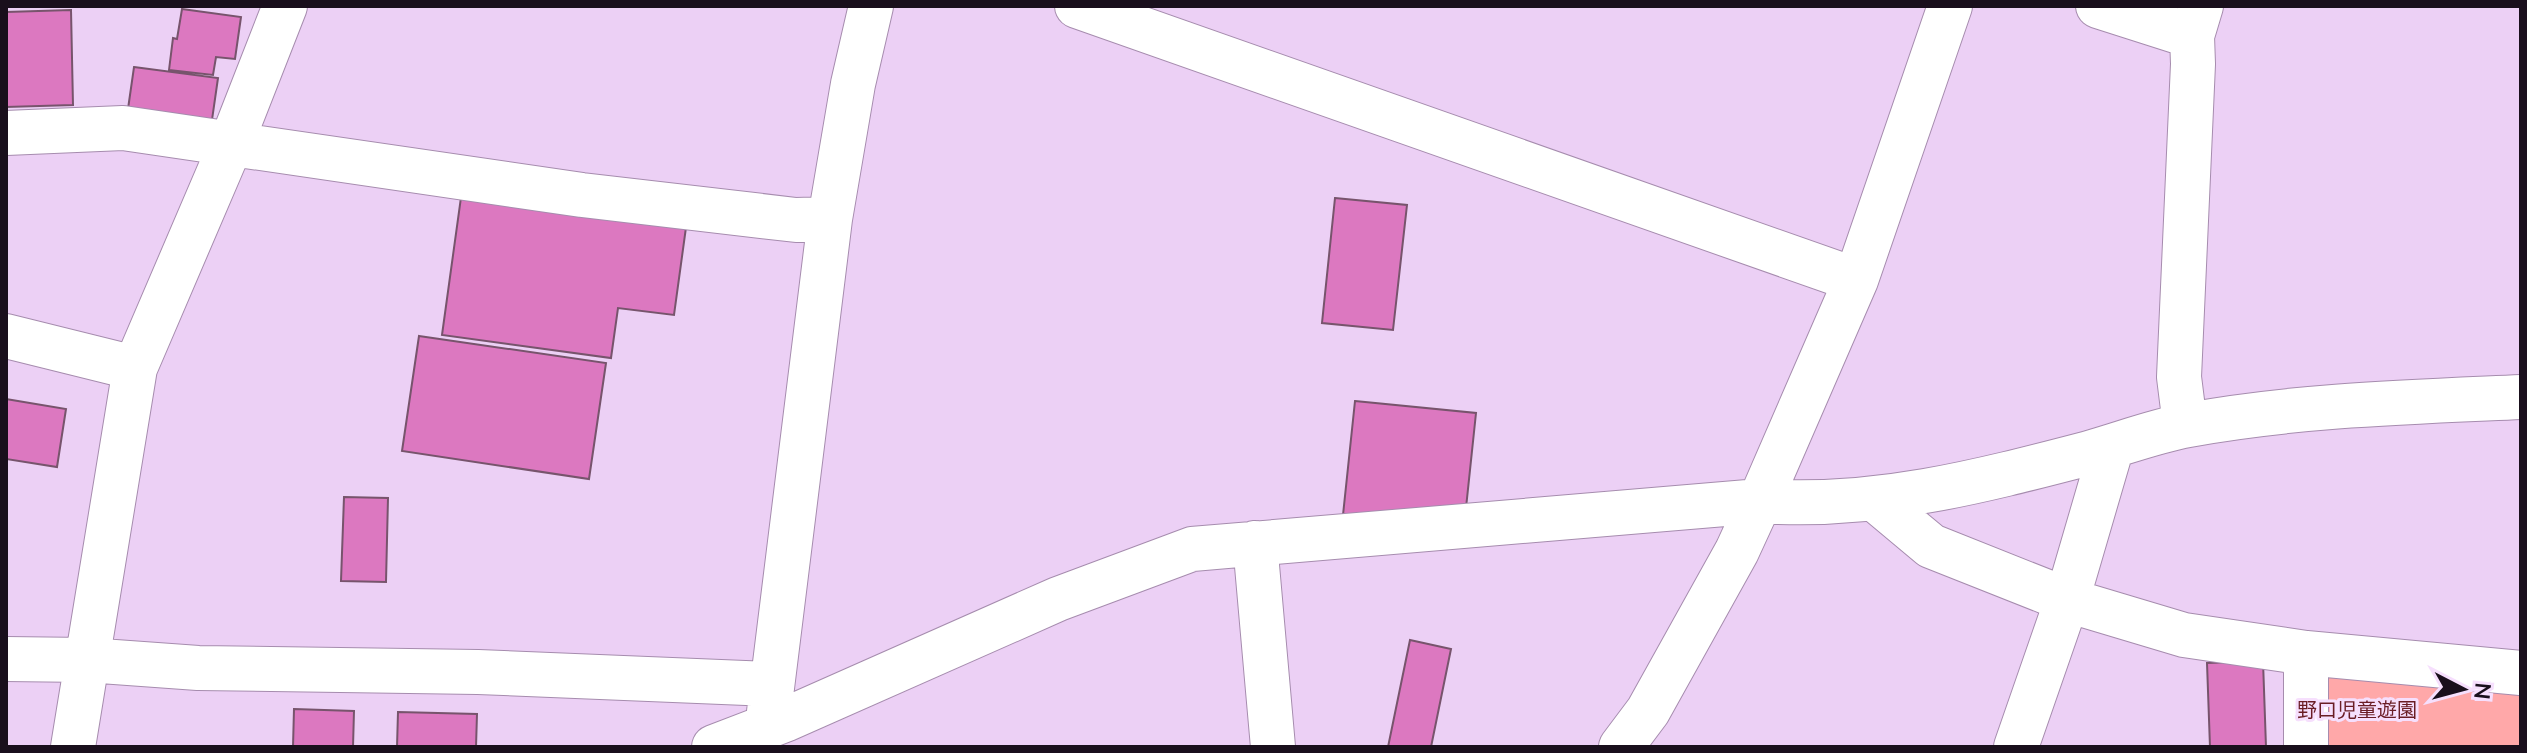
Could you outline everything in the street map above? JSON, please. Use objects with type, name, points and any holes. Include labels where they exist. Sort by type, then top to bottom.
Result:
[{"type":"street","points":[[73,747],[135,368],[231,144],[285,6]]},
{"type":"street","points":[[767,737],[770,684],[830,219],[853,84],[871,6]]},
{"type":"street","points":[[1077,6],[1856,280]]},
{"type":"street","points":[[1621,747],[1648,711],[1737,551],[1760,501],[1856,280],[1950,6]]},
{"type":"street","points":[[2098,6],[2197,21],[2179,377],[2185,425]]},
{"type":"street","points":[[6,133],[123,128],[613,198],[796,220],[830,219]]},
{"type":"street","points":[[6,336],[135,368]]},
{"type":"street","points":[[714,747],[767,737],[1058,599],[1192,549],[1760,501],[1804,504],[1876,500],[1993,478],[2185,425],[2335,405],[2521,397]]},
{"type":"street","points":[[2016,747],[2067,600],[2112,446]]},
{"type":"street","points":[[1876,500],[1931,546],[2067,600],[2184,635],[2306,653],[2521,673]]},
{"type":"street","points":[[1255,543],[1273,747]]},
{"type":"street","points":[[2306,653],[2306,747]]},
{"type":"street","points":[[6,659],[87,660],[198,668],[478,672],[770,684]]},
{"type":"green space","name":"野口児童遊園","points":[[2329,672],[2521,685],[2521,747],[2321,747],[2321,682]]},
{"type":"building","points":[[182,9],[241,17],[235,59],[216,57],[213,75],[169,70],[173,38],[177,39]]},
{"type":"building","points":[[71,10],[73,105],[6,107],[6,12]]},
{"type":"building","points":[[134,67],[218,78],[212,120],[128,109]]},
{"type":"building","points":[[462,190],[687,220],[674,315],[618,308],[611,358],[442,335]]},
{"type":"building","points":[[1335,198],[1407,205],[1393,330],[1322,323]]},
{"type":"building","points":[[419,336],[606,363],[589,479],[402,451]]},
{"type":"building","points":[[6,399],[66,409],[57,467],[6,459]]},
{"type":"building","points":[[1355,401],[1476,413],[1464,527],[1343,515]]},
{"type":"building","points":[[344,497],[388,498],[386,582],[341,581]]},
{"type":"building","points":[[1410,640],[1451,649],[1431,747],[1388,747]]},
{"type":"building","points":[[2263,661],[2266,747],[2210,747],[2207,663]]},
{"type":"building","points":[[294,709],[354,711],[353,747],[293,747]]},
{"type":"building","points":[[398,712],[477,714],[476,747],[397,747]]}]
